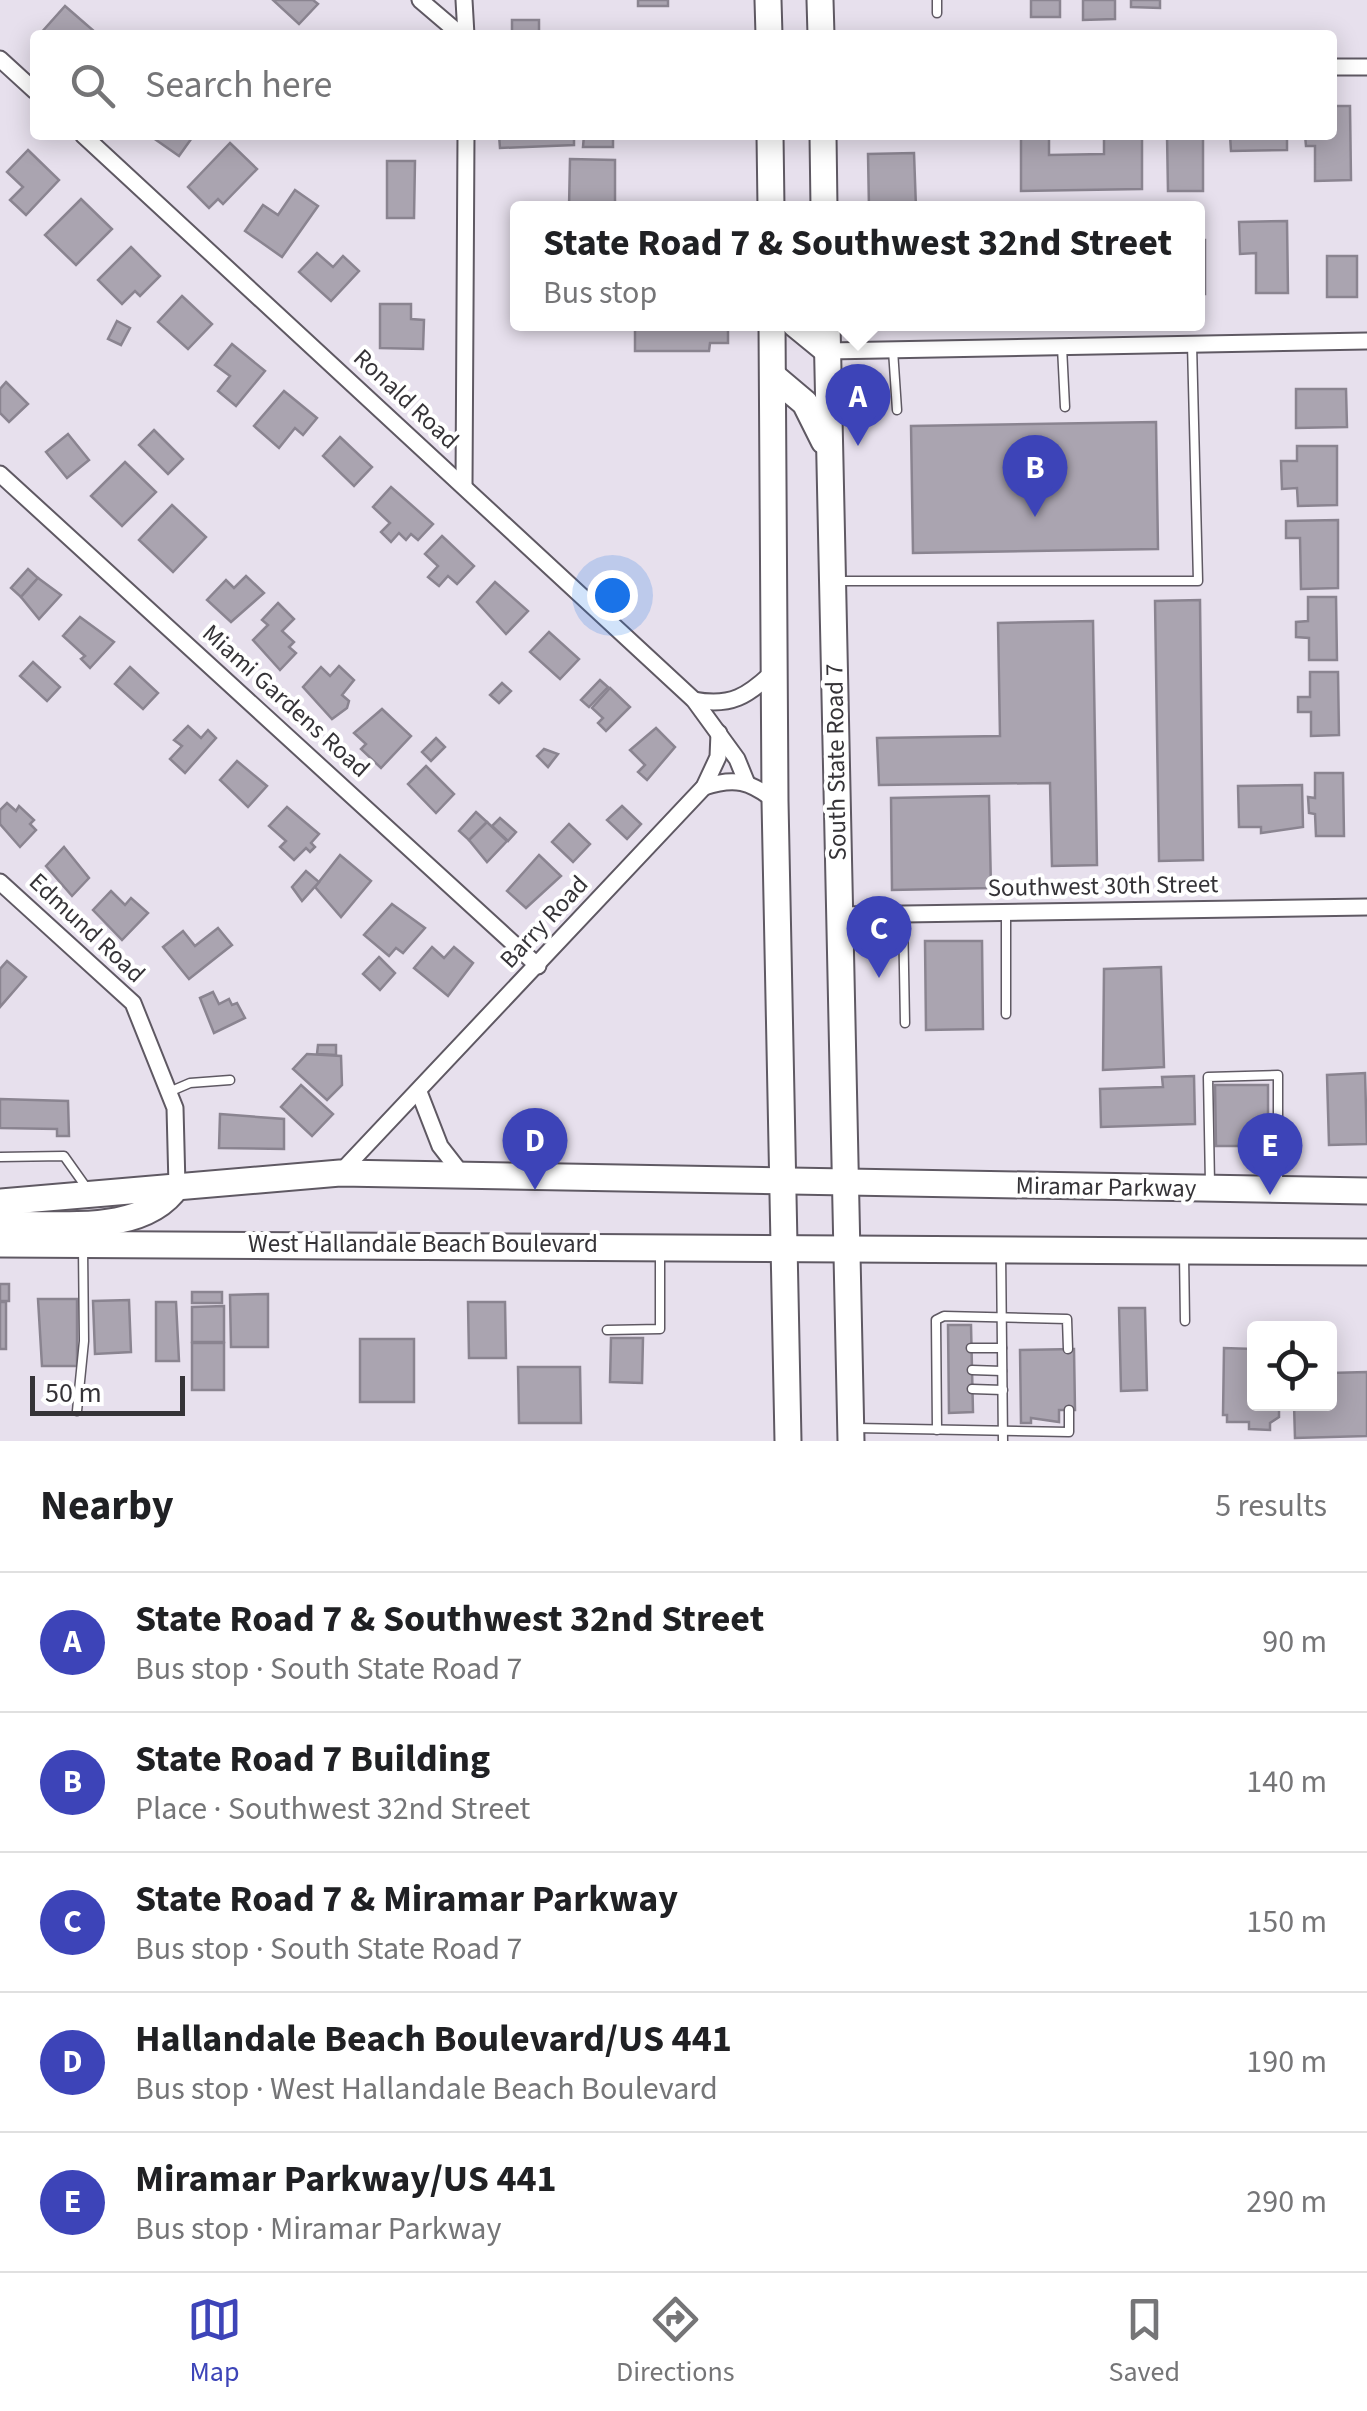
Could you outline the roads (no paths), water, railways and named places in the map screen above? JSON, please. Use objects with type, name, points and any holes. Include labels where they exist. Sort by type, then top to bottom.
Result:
[{"type":"main road","points":[[768,0],[768,30]]},
{"type":"main road","points":[[820,0],[821,30]]},
{"type":"main road","points":[[770,140],[771,201]]},
{"type":"main road","points":[[823,140],[824,201]]},
{"type":"main road","points":[[772,331],[775,801],[788,1441]]},
{"type":"main road","points":[[804,331],[828,351]]},
{"type":"main road","name":"South State Road 7","points":[[827,331],[851,1435]]},
{"type":"main road","points":[[773,376],[805,402],[830,454]]},
{"type":"main road","points":[[0,1202],[340,1173],[845,1184]]},
{"type":"main road","name":"Miramar Parkway","points":[[845,1184],[1367,1191]]},
{"type":"main road","points":[[0,1225],[130,1220],[166,1202],[177,1186]]},
{"type":"main road","name":"West Hallandale Beach Boulevard","points":[[0,1244],[846,1246]]},
{"type":"main road","points":[[846,1246],[1367,1252]]},
{"type":"street","points":[[420,0],[457,30]]},
{"type":"street","points":[[463,30],[464,0]]},
{"type":"street","points":[[0,59],[30,86]]},
{"type":"street","points":[[1337,67],[1367,67]]},
{"type":"street","name":"Ronald Road","points":[[87,140],[694,700],[746,782],[775,801]]},
{"type":"street","points":[[464,486],[466,140]]},
{"type":"street","points":[[828,351],[1367,341]]},
{"type":"street","name":"Miami Gardens Road","points":[[0,474],[538,966]]},
{"type":"street","points":[[694,700],[717,704],[737,700],[774,670]]},
{"type":"street","name":"Barry Road","points":[[340,1173],[704,786],[718,758],[718,734]]},
{"type":"street","points":[[704,786],[725,780],[746,782]]},
{"type":"street","name":"Edmund Road","points":[[0,882],[133,1003],[175,1108],[177,1186]]},
{"type":"street","name":"Southwest 30th Street","points":[[839,915],[1367,907]]},
{"type":"street","points":[[419,1092],[440,1146],[461,1173]]},
{"type":"lane","points":[[937,0],[938,13]]},
{"type":"lane","points":[[832,581],[1198,581],[1192,344]]},
{"type":"lane","points":[[1062,347],[1065,408]]},
{"type":"lane","points":[[893,350],[897,410]]},
{"type":"lane","points":[[1006,913],[1006,1014]]},
{"type":"lane","points":[[902,914],[905,1023]]},
{"type":"lane","points":[[1210,1188],[1208,1077],[1278,1075],[1278,1190]]},
{"type":"lane","points":[[169,1092],[190,1083],[230,1080]]},
{"type":"lane","points":[[0,1157],[64,1156],[92,1195]]},
{"type":"lane","points":[[77,1411],[84,1341],[83,1244]]},
{"type":"lane","points":[[607,1330],[660,1329],[660,1244]]},
{"type":"lane","points":[[1000,1248],[1004,1441]]},
{"type":"lane","points":[[1184,1250],[1185,1322]]},
{"type":"lane","points":[[937,1430],[936,1320],[944,1316],[1067,1319],[1068,1349]]},
{"type":"lane","points":[[936,1347],[948,1347]]},
{"type":"lane","points":[[971,1348],[1002,1348]]},
{"type":"lane","points":[[936,1369],[948,1369]]},
{"type":"lane","points":[[972,1370],[1002,1370]]},
{"type":"lane","points":[[936,1389],[949,1389]]},
{"type":"lane","points":[[972,1389],[1002,1390]]},
{"type":"lane","points":[[851,1435],[937,1430],[1070,1432],[1069,1410]]},
{"type":"lane","points":[[972,1430],[973,1441]]},
{"type":"place","name":"State Road 7 & Southwest 32nd Street","points":[[858,446]]},
{"type":"place","name":"State Road 7 Building","points":[[1035,517]]},
{"type":"place","name":"State Road 7 & Miramar Parkway","points":[[879,978]]},
{"type":"place","name":"Hallandale Beach Boulevard/US 441","points":[[535,1190]]},
{"type":"place","name":"Miramar Parkway/US 441","points":[[1270,1195]]}]
